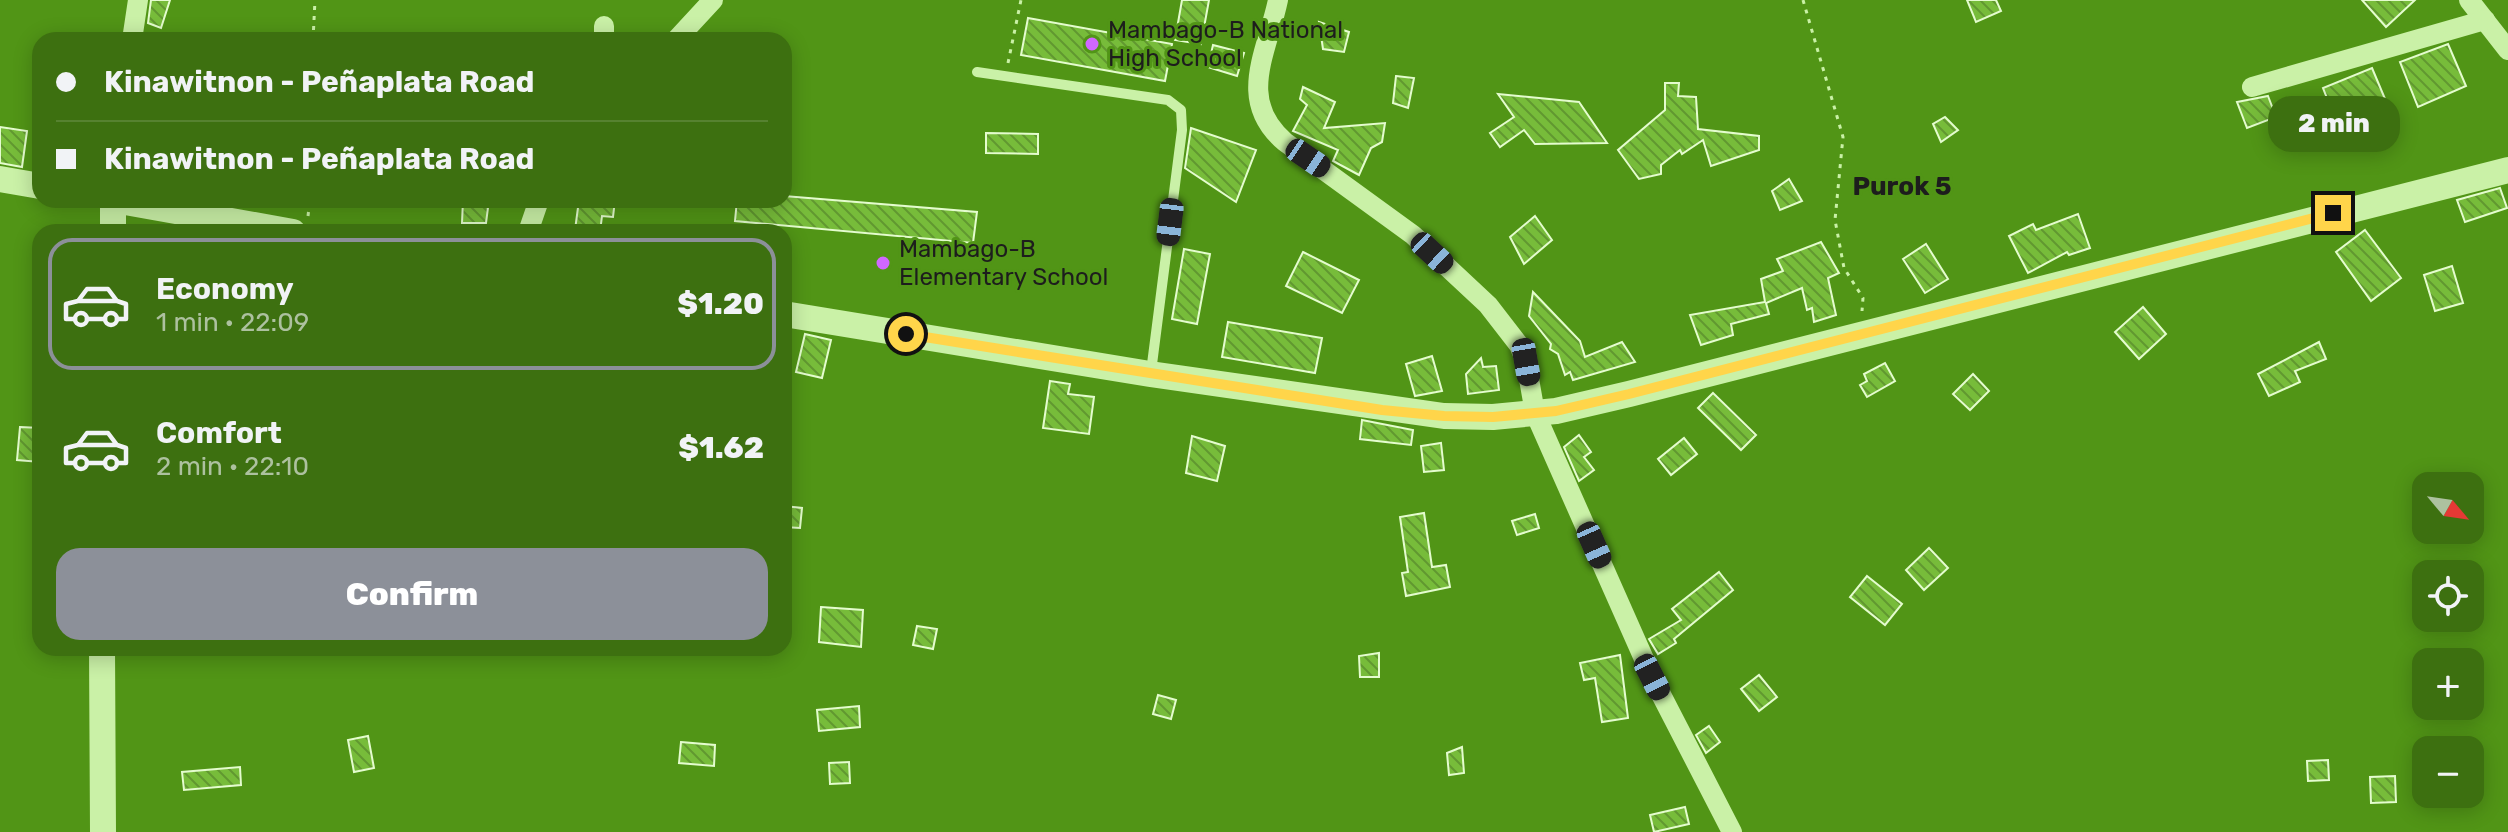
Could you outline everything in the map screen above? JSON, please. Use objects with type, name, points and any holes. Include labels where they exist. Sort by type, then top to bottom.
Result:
[{"type":"street","points":[[133,32],[138,0]]},
{"type":"street","points":[[683,32],[713,0]]},
{"type":"street","points":[[1278,0],[1256,95],[1269,129],[1370,200],[1488,305],[1519,345],[1526,362],[1535,413],[1652,677],[1732,832]]},
{"type":"street","points":[[2469,0],[2508,50]]},
{"type":"street","points":[[2252,87],[2485,20]]},
{"type":"street","points":[[792,315],[1150,374],[1444,416],[1493,417],[1535,413],[1629,394],[2508,170]]},
{"type":"street","points":[[0,179],[32,185]]},
{"type":"street","points":[[152,208],[228,224]]},
{"type":"street","points":[[102,656],[103,832]]},
{"type":"lane","points":[[977,72],[1168,100],[1181,110],[1182,130],[1150,374]]},
{"type":"path","points":[[313,32],[315,0]]},
{"type":"path","points":[[1005,76],[1021,0]]},
{"type":"path","points":[[1803,0],[1843,137],[1835,220],[1844,268],[1863,298],[1861,334]]},
{"type":"building","points":[[151,0],[170,0],[161,28],[148,23]]},
{"type":"building","points":[[1182,0],[1209,0],[1201,44],[1175,40]]},
{"type":"building","points":[[1967,0],[1996,0],[2001,11],[1976,22]]},
{"type":"building","points":[[2362,0],[2415,0],[2386,27]]},
{"type":"building","points":[[1028,18],[1172,44],[1165,81],[1021,55]]},
{"type":"building","points":[[1319,22],[1349,32],[1344,52],[1323,49]]},
{"type":"building","points":[[2448,44],[2466,86],[2418,107],[2400,62]]},
{"type":"building","points":[[1213,45],[1244,53],[1237,76],[1208,67]]},
{"type":"building","points":[[2372,68],[2388,106],[2338,126],[2323,88]]},
{"type":"building","points":[[1396,76],[1414,78],[1408,108],[1393,103]]},
{"type":"building","points":[[1665,83],[1679,83],[1678,96],[1696,97],[1698,129],[1759,136],[1759,150],[1711,166],[1703,140],[1682,154],[1680,150],[1661,165],[1661,174],[1639,179],[1618,150],[1665,110]]},
{"type":"building","points":[[1303,87],[1335,102],[1324,128],[1385,123],[1382,142],[1371,148],[1359,175],[1333,161],[1338,150],[1293,131],[1307,105],[1300,99]]},
{"type":"building","points":[[1498,94],[1579,102],[1607,143],[1535,144],[1524,130],[1500,147],[1490,133],[1514,117]]},
{"type":"building","points":[[2268,96],[2276,117],[2247,128],[2237,102]]},
{"type":"building","points":[[1945,117],[1958,130],[1941,142],[1933,124]]},
{"type":"building","points":[[0,127],[27,131],[22,167],[0,163]]},
{"type":"building","points":[[1191,128],[1256,150],[1236,202],[1185,168]]},
{"type":"building","points":[[986,133],[1038,134],[1038,154],[986,153]]},
{"type":"building","points":[[1789,179],[1802,201],[1780,210],[1772,191]]},
{"type":"building","points":[[2500,188],[2507,208],[2465,222],[2457,200]]},
{"type":"building","points":[[792,197],[977,212],[973,243],[735,221],[736,208],[792,208]]},
{"type":"building","points":[[463,208],[488,208],[486,223],[462,223]]},
{"type":"building","points":[[578,208],[614,208],[613,217],[602,216],[601,224],[576,224]]},
{"type":"building","points":[[2078,214],[2090,248],[2069,255],[2067,252],[2028,273],[2009,236],[2033,224],[2036,230]]},
{"type":"building","points":[[1535,216],[1552,240],[1524,264],[1510,237]]},
{"type":"building","points":[[2365,230],[2401,278],[2371,301],[2336,252]]},
{"type":"building","points":[[1821,242],[1839,273],[1828,278],[1836,315],[1814,322],[1812,308],[1807,310],[1802,288],[1766,303],[1769,314],[1731,324],[1733,335],[1701,345],[1690,315],[1765,302],[1761,279],[1783,271],[1777,259]]},
{"type":"building","points":[[1926,244],[1948,279],[1925,293],[1903,259]]},
{"type":"building","points":[[1184,249],[1210,254],[1197,324],[1172,319]]},
{"type":"building","points":[[1303,252],[1359,280],[1342,313],[1286,286]]},
{"type":"building","points":[[2452,266],[2463,303],[2435,311],[2424,275]]},
{"type":"building","points":[[1533,292],[1580,341],[1585,357],[1622,342],[1635,362],[1573,380],[1570,372],[1565,375],[1558,354],[1550,349],[1551,344],[1529,316]]},
{"type":"building","points":[[2143,307],[2166,334],[2139,359],[2115,332]]},
{"type":"building","points":[[1228,322],[1322,338],[1315,373],[1222,357]]},
{"type":"building","points":[[805,334],[831,340],[822,378],[796,372]]},
{"type":"building","points":[[2319,342],[2326,359],[2295,371],[2300,382],[2269,396],[2258,374]]},
{"type":"building","points":[[1432,356],[1442,391],[1415,396],[1406,364]]},
{"type":"building","points":[[1481,358],[1483,367],[1496,366],[1499,390],[1468,394],[1466,374]]},
{"type":"building","points":[[1885,363],[1895,381],[1867,397],[1860,385],[1867,381],[1864,374]]},
{"type":"building","points":[[1973,374],[1989,391],[1970,410],[1953,394]]},
{"type":"building","points":[[1050,381],[1070,384],[1068,394],[1094,397],[1089,434],[1043,428]]},
{"type":"building","points":[[1713,393],[1756,435],[1741,450],[1698,408]]},
{"type":"building","points":[[1362,420],[1413,430],[1411,445],[1360,439]]},
{"type":"building","points":[[20,427],[32,428],[32,461],[17,460]]},
{"type":"building","points":[[1579,435],[1591,452],[1584,457],[1594,470],[1579,481],[1564,447]]},
{"type":"building","points":[[1192,436],[1225,446],[1217,481],[1186,473]]},
{"type":"building","points":[[1684,438],[1697,454],[1671,475],[1658,459]]},
{"type":"building","points":[[1441,443],[1444,470],[1424,472],[1421,446]]},
{"type":"building","points":[[792,507],[802,508],[800,528],[792,528]]},
{"type":"building","points":[[1424,513],[1432,567],[1446,565],[1450,587],[1406,596],[1402,573],[1408,572],[1400,517]]},
{"type":"building","points":[[1535,514],[1539,528],[1517,535],[1512,521]]},
{"type":"building","points":[[1929,548],[1948,568],[1924,590],[1906,570]]},
{"type":"building","points":[[1719,572],[1733,590],[1674,639],[1676,643],[1658,654],[1649,639],[1681,620],[1672,609]]},
{"type":"building","points":[[1867,576],[1902,604],[1885,625],[1850,597]]},
{"type":"building","points":[[821,607],[863,610],[861,647],[819,642]]},
{"type":"building","points":[[917,626],[937,629],[933,649],[913,645]]},
{"type":"building","points":[[1379,653],[1379,677],[1360,677],[1359,656]]},
{"type":"building","points":[[1620,655],[1628,718],[1602,722],[1595,678],[1584,680],[1580,663]]},
{"type":"building","points":[[1759,675],[1777,697],[1759,711],[1741,689]]},
{"type":"building","points":[[1158,695],[1176,700],[1171,719],[1153,714]]},
{"type":"building","points":[[859,706],[860,727],[819,731],[817,710]]},
{"type":"building","points":[[1709,726],[1720,742],[1706,753],[1696,735]]},
{"type":"building","points":[[368,736],[374,768],[354,772],[348,740]]},
{"type":"building","points":[[681,742],[715,745],[714,766],[679,763]]},
{"type":"building","points":[[1462,747],[1464,773],[1449,775],[1447,753]]},
{"type":"building","points":[[2328,760],[2329,780],[2308,781],[2307,761]]},
{"type":"building","points":[[849,762],[850,783],[830,784],[829,763]]},
{"type":"building","points":[[240,767],[241,785],[184,790],[182,772]]},
{"type":"building","points":[[2395,776],[2396,802],[2371,803],[2370,777]]},
{"type":"building","points":[[1685,807],[1689,824],[1654,832],[1650,815]]},
{"type":"place","name":"Mambago-B National High School","points":[[1092,44]]},
{"type":"place","name":"Mambago-B Elementary School","points":[[883,263]]},
{"type":"district","name":"Purok 5","points":[[1902,186]]},
{"type":"route","points":[[906,334],[1382,410],[1493,417],[1556,411],[1629,394],[2333,213]]}]
